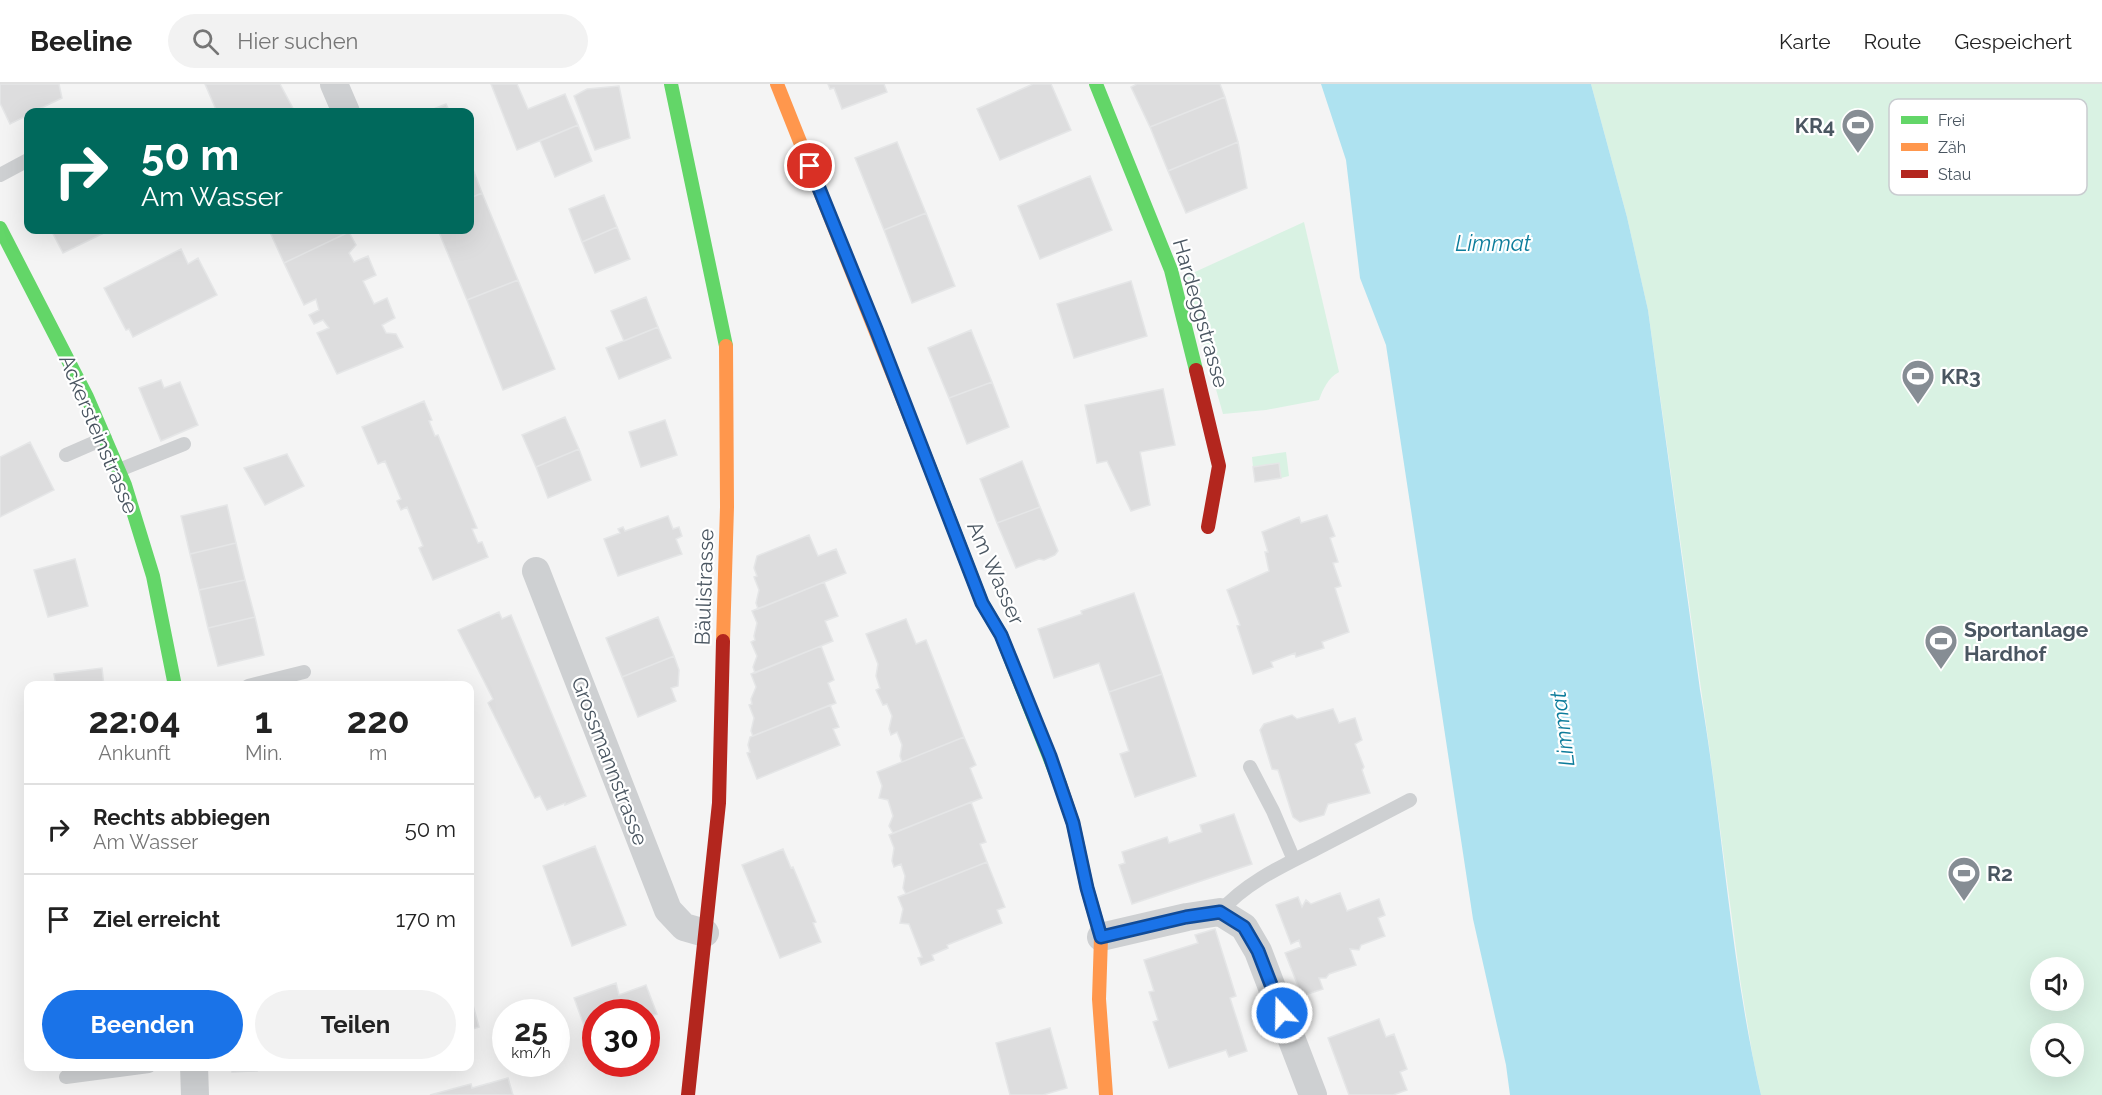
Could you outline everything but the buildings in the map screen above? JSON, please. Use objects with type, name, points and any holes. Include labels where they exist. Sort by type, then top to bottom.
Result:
[{"type":"street","points":[[334,84],[344,108]]},
{"type":"street","name":"Bäulistrasse","points":[[671,84],[728,348],[727,507],[719,803],[688,1095]]},
{"type":"street","name":"Am Wasser","points":[[777,84],[876,329],[982,603],[1001,635],[1050,756],[1073,823],[1087,888],[1101,937],[1099,999],[1106,1095]]},
{"type":"street","name":"Hardeggstrasse","points":[[1096,84],[1171,270],[1219,466],[1208,527]]},
{"type":"street","name":"Ackersteinstrasse","points":[[0,228],[87,397],[125,485],[153,576],[174,681]]},
{"type":"street","name":"Grossmannstrasse","points":[[536,571],[668,910],[684,927],[705,933]]},
{"type":"street","points":[[1101,937],[1186,917],[1220,912],[1244,927],[1258,951],[1313,1095]]},
{"type":"street","points":[[194,1071],[195,1095]]},
{"type":"lane","points":[[0,175],[24,162]]},
{"type":"lane","points":[[66,454],[105,438]]},
{"type":"lane","points":[[118,471],[183,444]]},
{"type":"lane","points":[[268,681],[304,672]]},
{"type":"lane","points":[[1250,767],[1273,811],[1294,860]]},
{"type":"lane","points":[[1220,912],[1233,896],[1294,860],[1410,800]]},
{"type":"lane","points":[[66,1077],[111,1071]]},
{"type":"green space","name":"Sportanlage Hardhof","points":[[1591,84],[2102,84],[2102,1095],[1761,1095],[1740,979],[1648,310],[1627,217]]},
{"type":"green space","points":[[1304,222],[1339,372],[1324,388],[1319,400],[1266,410],[1223,414],[1184,277]]},
{"type":"green space","points":[[1286,452],[1289,476],[1281,478],[1279,463],[1253,467],[1252,457]]},
{"type":"water","name":"Limmat","points":[[1321,84],[1591,84],[1627,217],[1648,310],[1734,944],[1750,1045],[1761,1095],[1510,1095],[1506,1065],[1473,919],[1386,345],[1360,278],[1346,160]]},
{"type":"traffic: fast","points":[[671,84],[726,346]]},
{"type":"traffic: fast","points":[[1096,84],[1171,270],[1196,370]]},
{"type":"traffic: fast","points":[[0,228],[87,397],[125,485],[153,576],[174,681]]},
{"type":"traffic: fast","points":[[930,468],[982,603],[1001,635],[1060,784]]},
{"type":"traffic: slow","points":[[777,84],[930,468]]},
{"type":"traffic: slow","points":[[723,641],[727,507],[726,346]]},
{"type":"traffic: slow","points":[[1060,784],[1073,823],[1087,888],[1101,937],[1099,999],[1106,1095]]},
{"type":"traffic: jam","points":[[1196,370],[1219,466],[1208,527]]},
{"type":"traffic: jam","points":[[688,1095],[719,803],[723,641]]},
{"type":"place","name":"KR4","points":[[1858,154]]},
{"type":"place","name":"KR3","points":[[1918,405]]},
{"type":"place","name":"Sportanlage Hardhof","points":[[1941,670]]},
{"type":"place","name":"R2","points":[[1964,902]]},
{"type":"route","points":[[810,166],[982,603],[1001,635],[1050,756],[1073,823],[1087,888],[1101,937],[1186,917],[1220,912],[1244,927],[1258,951],[1282,1013]]}]
